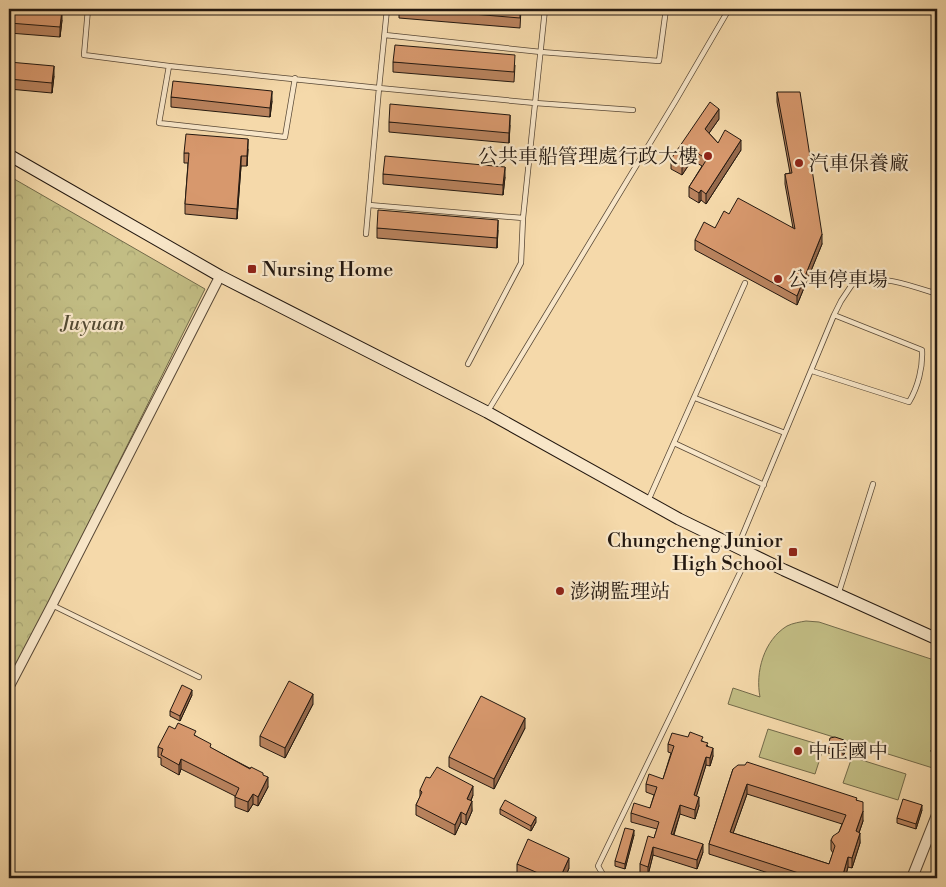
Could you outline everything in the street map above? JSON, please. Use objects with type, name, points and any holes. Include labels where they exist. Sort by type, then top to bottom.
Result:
[{"type":"main road","points":[[9,155],[220,276],[487,412],[648,502],[749,554],[937,639]]},
{"type":"street","points":[[9,688],[220,276]]},
{"type":"street","points":[[912,878],[937,814]]},
{"type":"lane","points":[[88,9],[84,55],[379,88],[633,110]]},
{"type":"lane","points":[[366,234],[387,9]]},
{"type":"lane","points":[[468,364],[521,263],[523,218],[545,9]]},
{"type":"lane","points":[[384,35],[541,52],[659,61],[666,9]]},
{"type":"lane","points":[[487,412],[672,108],[729,9]]},
{"type":"lane","points":[[169,66],[159,123],[285,137],[295,78]]},
{"type":"lane","points":[[369,204],[523,218]]},
{"type":"lane","points":[[737,548],[834,315],[841,301],[856,280],[873,277],[898,282],[937,294]]},
{"type":"lane","points":[[648,502],[746,283]]},
{"type":"lane","points":[[812,371],[909,402],[913,395],[923,361],[922,350],[834,315]]},
{"type":"lane","points":[[695,398],[785,433]]},
{"type":"lane","points":[[674,443],[764,485]]},
{"type":"lane","points":[[838,595],[873,484]]},
{"type":"lane","points":[[605,878],[598,866],[749,554]]},
{"type":"lane","points":[[52,605],[199,677]]},
{"type":"green space","name":"Juyuan","points":[[9,176],[205,289],[11,679],[9,678]]},
{"type":"green space","points":[[806,621],[819,622],[937,661],[937,746],[930,751],[937,754],[936,769],[728,704],[733,688],[760,697],[760,667],[772,639],[787,626]]},
{"type":"green space","points":[[768,729],[824,746],[815,774],[759,757]]},
{"type":"green space","points":[[852,757],[906,774],[898,800],[843,783]]},
{"type":"building","points":[[9,9],[62,10],[60,27],[9,23]]},
{"type":"building","points":[[413,9],[520,9],[520,18]]},
{"type":"building","points":[[395,45],[515,55],[514,72],[393,62]]},
{"type":"building","points":[[9,62],[54,66],[52,83],[9,79]]},
{"type":"building","points":[[173,81],[272,91],[270,108],[171,97]]},
{"type":"building","points":[[777,92],[800,92],[822,234],[797,296],[695,240],[704,222],[715,228],[724,211],[729,214],[738,198],[795,229],[785,174],[792,173]]},
{"type":"building","name":"公共車船管理處行政大樓","points":[[710,102],[719,109],[705,129],[718,143],[725,130],[741,140],[706,194],[701,190],[699,193],[689,187],[707,159],[692,150],[682,165],[671,159]]},
{"type":"building","points":[[390,104],[510,115],[509,133],[389,122]]},
{"type":"building","points":[[186,134],[248,139],[247,156],[241,156],[237,209],[185,204],[189,153],[184,153]]},
{"type":"building","points":[[385,156],[505,167],[503,185],[383,174]]},
{"type":"building","points":[[378,210],[498,220],[497,238],[377,228]]},
{"type":"building","points":[[289,681],[313,694],[285,748],[260,736]]},
{"type":"building","points":[[182,685],[192,690],[180,716],[170,711]]},
{"type":"building","points":[[481,696],[525,718],[494,779],[449,757]]},
{"type":"building","points":[[178,723],[196,731],[194,735],[211,744],[210,747],[268,777],[258,797],[253,794],[248,802],[235,797],[239,788],[181,759],[179,765],[161,755],[163,749],[158,747],[169,726],[175,729]]},
{"type":"building","points":[[690,732],[703,737],[701,741],[708,743],[706,746],[713,748],[710,758],[706,757],[694,795],[699,797],[695,810],[680,805],[671,834],[703,844],[697,860],[653,847],[648,867],[640,864],[648,836],[654,838],[659,822],[631,813],[634,803],[650,808],[657,787],[646,784],[649,774],[663,779],[674,746],[668,744],[672,733],[688,737]]},
{"type":"building","points":[[835,737],[844,740],[846,743],[843,753],[828,748],[830,738]]},
{"type":"building","points":[[747,762],[857,798],[856,800],[863,802],[863,811],[856,831],[860,833],[852,858],[848,857],[842,878],[814,878],[709,844],[733,769],[738,765],[745,765]],"holes":[[[747,784],[846,815],[839,832],[831,840],[835,846],[829,864],[730,832]]]},
{"type":"building","points":[[437,767],[473,786],[467,799],[472,801],[466,815],[461,812],[455,825],[416,805],[426,777],[430,778]]},
{"type":"building","points":[[903,799],[922,805],[916,824],[897,818]]},
{"type":"building","points":[[505,800],[536,817],[531,826],[500,809]]},
{"type":"building","points":[[625,828],[634,830],[625,864],[615,861]]},
{"type":"building","points":[[528,839],[569,858],[560,878],[544,878],[545,876],[517,864]]},
{"type":"place","name":"公共車船管理處行政大樓","points":[[708,156]]},
{"type":"place","name":"汽車保養廠","points":[[799,163]]},
{"type":"place","name":"Nursing Home","points":[[252,269]]},
{"type":"place","name":"公車停車場","points":[[778,279]]},
{"type":"place","name":"Chungcheng Junior High School","points":[[793,552]]},
{"type":"place","name":"澎湖監理站","points":[[560,591]]},
{"type":"place","name":"中正國中","points":[[798,751]]}]
